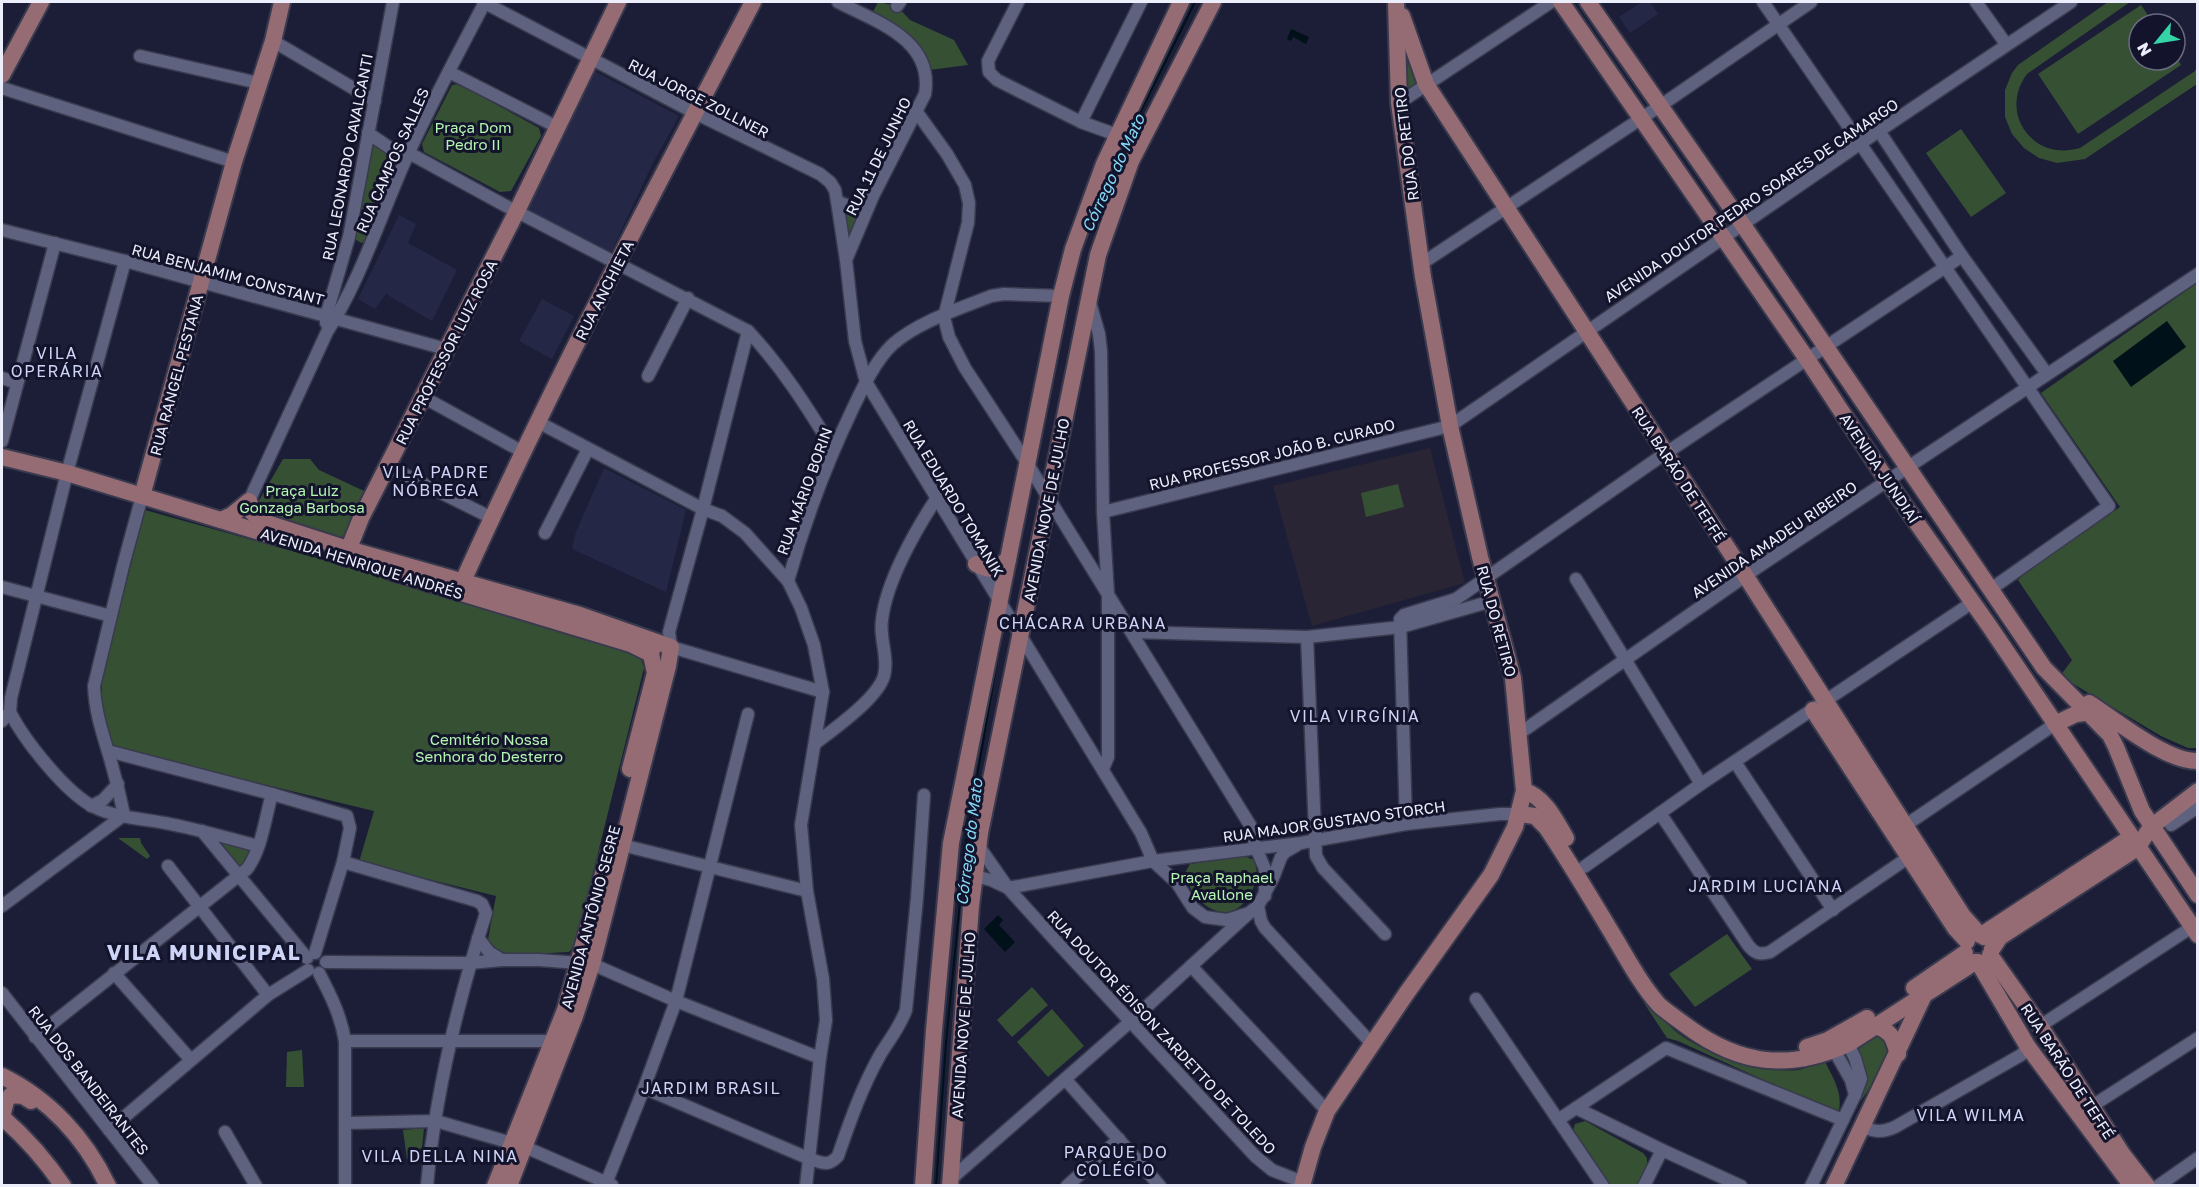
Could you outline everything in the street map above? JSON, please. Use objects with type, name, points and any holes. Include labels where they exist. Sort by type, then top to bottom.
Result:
[{"type":"main road","points":[[2,75],[41,2]]},
{"type":"main road","name":"RUA RANGEL PESTANA","points":[[142,496],[234,162],[273,41],[282,2]]},
{"type":"main road","name":"RUA PROFESSOR LUIZ ROSA","points":[[346,553],[361,518],[389,467],[517,211],[618,2]]},
{"type":"main road","name":"RUA ANCHIETA","points":[[463,581],[538,422],[694,113],[753,2]]},
{"type":"main road","name":"AVENIDA NOVE DE JULHO","points":[[951,1182],[974,876],[1019,632],[1098,255],[1129,166],[1128,136],[1181,2]]},
{"type":"main road","name":"AVENIDA NOVE DE JULHO","points":[[922,1185],[951,843],[1002,606],[1008,559],[1061,296],[1073,249],[1104,164],[1128,136],[1213,2]]},
{"type":"main road","name":"RUA BARÃO DE TEFFÉ","points":[[1397,2],[1426,84],[1746,575],[1820,711],[1900,829],[1964,916],[2028,1047],[2132,1185]]},
{"type":"main road","name":"RUA DO RETIRO","points":[[1302,1184],[1327,1112],[1491,875],[1511,837],[1524,791],[1513,678],[1485,577],[1450,426],[1421,264],[1400,103],[1397,2]]},
{"type":"main road","name":"AVENIDA JUNDIAÍ","points":[[1561,2],[1807,359],[1888,482],[1973,602],[2195,931]]},
{"type":"main road","name":"AVENIDA JUNDIAÍ","points":[[1588,2],[1743,225],[2044,668],[2110,735],[2142,811],[2198,895]]},
{"type":"main road","name":"AVENIDA HENRIQUE ANDRÉS","points":[[2,457],[67,473],[221,520],[463,581],[580,622],[631,644],[653,648],[670,640]]},
{"type":"main road","points":[[221,520],[232,515],[249,501]]},
{"type":"main road","name":"AVENIDA HENRIQUE ANDRÉS","points":[[249,501],[252,512],[261,521],[427,583],[580,622]]},
{"type":"main road","points":[[976,564],[988,570],[995,570],[1008,559]]},
{"type":"main road","points":[[427,583],[457,586],[463,581]]},
{"type":"main road","name":"AVENIDA ANTÔNIO SEGRE","points":[[509,1185],[519,1145],[553,1041],[586,963],[622,845],[668,666],[670,640]]},
{"type":"main road","name":"AVENIDA ANTÔNIO SEGRE","points":[[495,1185],[519,1145],[575,1016],[655,674],[653,648]]},
{"type":"main road","points":[[2057,682],[2174,757],[2198,761]]},
{"type":"main road","name":"RUA BARÃO DE TEFFÉ","points":[[1820,711],[1840,724],[1900,829],[1910,857],[1955,928],[1979,949],[2040,1026],[2123,1155],[2147,1185]]},
{"type":"main road","points":[[2055,724],[2076,714],[2095,712],[2110,716]]},
{"type":"main road","points":[[1524,791],[1540,800],[1638,977],[1660,1005],[1702,1037],[1723,1049],[1750,1059],[1787,1060],[1813,1057],[1841,1047],[1925,993],[1979,949],[1986,932],[2134,843],[2151,827],[2170,819]]},
{"type":"main road","points":[[2171,854],[2164,827],[2198,791]]},
{"type":"main road","points":[[1519,814],[1535,816],[1546,827],[1577,866],[1668,999],[1706,1028],[1727,1040],[1752,1047],[1784,1049],[1811,1046],[1828,1040],[1979,949]]},
{"type":"main road","points":[[1834,1185],[1925,993]]},
{"type":"main road","points":[[1875,1026],[1886,1029],[1893,1039],[1898,1054]]},
{"type":"main road","points":[[2028,1047],[2034,1032],[2040,1026]]},
{"type":"main road","points":[[2,1076],[27,1090],[54,1111],[86,1146],[108,1185]]},
{"type":"main road","points":[[54,1111],[23,1096],[6,1096],[2,1117],[49,1165],[63,1185]]},
{"type":"main road","points":[[2082,1120],[2092,1106]]},
{"type":"main road","points":[[2,1135],[21,1134]]},
{"type":"main road","points":[[2115,1163],[2142,1185]]},
{"type":"street","name":"RUA LEONARDO CAVALCANTI","points":[[331,318],[349,237],[393,2]]},
{"type":"street","name":"RUA JORGE ZOLLNER","points":[[485,2],[694,113],[820,174],[830,182],[835,190],[846,260]]},
{"type":"street","name":"RUA CAMPOS SALLES","points":[[249,501],[327,332],[331,318],[368,248],[407,156],[485,2]]},
{"type":"street","name":"RUA 11 DE JUNHO","points":[[838,2],[892,30],[909,42],[924,68],[927,81],[925,94],[873,196],[846,260]]},
{"type":"street","points":[[1018,2],[988,61],[989,72],[998,80],[1081,122],[1128,136]]},
{"type":"street","points":[[1081,122],[1141,2]]},
{"type":"street","points":[[1400,103],[1551,2]]},
{"type":"street","points":[[1763,2],[2109,506],[1991,589]]},
{"type":"street","points":[[1421,264],[1660,106],[1811,2]]},
{"type":"street","points":[[1976,2],[2006,44]]},
{"type":"street","name":"AVENIDA DOUTOR PEDRO SOARES DE CAMARGO","points":[[1450,426],[1861,143],[2071,2]]},
{"type":"street","points":[[273,41],[375,101]]},
{"type":"street","points":[[140,56],[259,83]]},
{"type":"street","points":[[449,72],[557,127]]},
{"type":"street","points":[[2,88],[234,162]]},
{"type":"street","points":[[916,111],[947,154],[965,185],[969,203],[968,223],[944,317],[949,338],[965,368],[1027,463],[1250,825],[1265,869],[1257,905],[1261,921],[1271,936],[1372,1044]]},
{"type":"street","points":[[1879,131],[1962,256],[2047,374]]},
{"type":"street","points":[[368,133],[407,156],[688,298],[748,331],[771,355],[833,449]]},
{"type":"street","points":[[837,201],[852,207],[873,196]]},
{"type":"street","name":"RUA BENJAMIM CONSTANT","points":[[2,230],[125,261],[446,349]]},
{"type":"street","points":[[349,237],[354,245],[368,248]]},
{"type":"street","points":[[2,441],[55,243]]},
{"type":"street","points":[[1406,825],[1400,619],[1404,615],[1456,599],[1666,454],[1962,256]]},
{"type":"street","name":"RUA EDUARDO TOMANIK","points":[[846,260],[855,342],[866,382],[1103,769],[1141,833],[1152,861]]},
{"type":"street","points":[[125,261],[67,473],[38,597],[6,717],[17,726],[60,779],[91,806],[124,815],[202,830],[258,846]]},
{"type":"street","name":"AVENIDA AMADEU RIBEIRO","points":[[1520,733],[1746,575],[2198,274]]},
{"type":"street","name":"RUA MÁRIO BORIN","points":[[788,580],[798,545],[833,449],[866,382],[892,345],[913,330],[991,296],[1005,294],[1061,296]]},
{"type":"street","points":[[648,376],[688,298]]},
{"type":"street","points":[[1088,298],[1100,334],[1101,351],[1102,512],[1108,594],[1108,757],[1103,769]]},
{"type":"street","points":[[670,640],[748,331]]},
{"type":"street","points":[[1079,346],[1101,351]]},
{"type":"street","points":[[2,378],[17,383]]},
{"type":"street","points":[[423,397],[523,452]]},
{"type":"street","points":[[538,422],[703,509],[722,516],[745,533],[788,580],[814,645],[823,692],[801,825],[807,891],[823,979],[826,1020],[806,1185]]},
{"type":"street","name":"RUA PROFESSOR JOÃO B. CURADO","points":[[1102,512],[1450,426]]},
{"type":"street","points":[[545,533],[588,449]]},
{"type":"street","points":[[389,467],[492,518]]},
{"type":"street","name":"RUA RANGEL PESTANA","points":[[124,815],[118,784],[94,703],[94,686],[142,496]]},
{"type":"street","points":[[816,743],[866,703],[884,676],[885,649],[881,623],[887,594],[936,499]]},
{"type":"street","points":[[1576,579],[1701,784]]},
{"type":"street","points":[[2,587],[111,616]]},
{"type":"street","points":[[1132,632],[1307,638],[1401,627],[1492,601]]},
{"type":"street","points":[[1577,866],[1735,762],[1820,711],[1973,602]]},
{"type":"street","points":[[1307,638],[1316,856],[1323,868],[1385,934]]},
{"type":"street","name":"AVENIDA HENRIQUE ANDRÉS","points":[[670,640],[823,692]]},
{"type":"street","points":[[346,1123],[436,1121],[519,1145],[608,1184],[675,1001],[748,714]]},
{"type":"street","points":[[1900,829],[2055,724]]},
{"type":"street","points":[[2,726],[17,726]]},
{"type":"street","points":[[108,751],[346,816],[350,828],[343,862],[315,963]]},
{"type":"street","points":[[1735,762],[1833,910]]},
{"type":"street","points":[[91,806],[103,800],[118,784]]},
{"type":"street","points":[[35,1037],[240,875],[254,861],[272,794]]},
{"type":"street","points":[[644,1088],[810,1159],[825,1164],[832,1163],[838,1156],[856,1104],[880,1055],[900,1025],[906,1010],[924,795]]},
{"type":"street","points":[[2170,819],[2198,807]]},
{"type":"street","points":[[1660,813],[1754,952],[1762,955],[1770,952],[1910,857]]},
{"type":"street","name":"RUA MAJOR GUSTAVO STORCH","points":[[1008,888],[1152,861],[1301,843],[1406,825],[1500,814],[1519,814]]},
{"type":"street","points":[[2,906],[124,815]]},
{"type":"street","points":[[202,830],[315,963],[337,1008],[345,1041],[345,1185]]},
{"type":"street","points":[[951,1182],[1257,905],[1285,852],[1301,843]]},
{"type":"street","points":[[622,845],[807,891]]},
{"type":"street","name":"RUA DOUTOR ÉDISON ZARDETTO DE TOLEDO","points":[[978,845],[1008,888],[1255,1156],[1272,1170],[1302,1184]]},
{"type":"street","points":[[1177,883],[1179,870],[1189,856]]},
{"type":"street","points":[[1152,861],[1177,883],[1193,908],[1214,920],[1237,918],[1257,905]]},
{"type":"street","points":[[343,862],[477,901],[482,904],[486,913],[470,963],[450,1041],[427,1185]]},
{"type":"street","points":[[168,866],[268,995]]},
{"type":"street","name":"RUA DOUTOR ÉDISON ZARDETTO DE TOLEDO","points":[[974,876],[991,880],[1008,888]]},
{"type":"street","points":[[1214,920],[1219,931],[1218,941]]},
{"type":"street","points":[[2040,1026],[2195,931]]},
{"type":"street","points":[[478,938],[489,952],[502,960]]},
{"type":"street","points":[[109,1130],[268,995],[315,963],[470,963],[502,960],[586,963],[820,1058]]},
{"type":"street","points":[[1191,966],[1327,1112]]},
{"type":"street","points":[[114,973],[191,1060]]},
{"type":"street","name":"RUA DOS BANDEIRANTES","points":[[2,993],[153,1185]]},
{"type":"street","points":[[1476,999],[1603,1185]]},
{"type":"street","points":[[2092,1106],[2198,1038]]},
{"type":"street","points":[[345,1041],[553,1041]]},
{"type":"street","points":[[1811,1185],[1856,1095],[1841,1047]]},
{"type":"street","points":[[1861,1126],[1875,1132],[1884,1132],[1895,1127],[2021,1055],[2028,1047]]},
{"type":"street","points":[[1558,1120],[1666,1048],[1843,1120]]},
{"type":"street","points":[[1065,1079],[1160,1185]]},
{"type":"street","points":[[1576,1108],[1741,1185]]},
{"type":"street","points":[[225,1132],[256,1185]]},
{"type":"street","points":[[1067,1185],[1119,1139]]},
{"type":"street","points":[[1644,1185],[1662,1150]]},
{"type":"street","points":[[2158,1185],[2198,1158]]},
{"type":"shaded area","points":[[1642,2],[1650,2],[1658,14],[1630,33],[1619,17]]},
{"type":"shaded area","points":[[1291,29],[1309,37],[1306,44],[1293,37],[1291,41],[1287,39]]},
{"type":"shaded area","points":[[594,71],[679,116],[652,165],[611,252],[526,209]]},
{"type":"shaded area","points":[[399,215],[416,224],[408,243],[457,270],[432,321],[386,294],[375,309],[358,299]]},
{"type":"shaded area","points":[[542,299],[574,316],[552,359],[519,341]]},
{"type":"shaded area","points":[[2167,321],[2186,347],[2131,387],[2113,361]]},
{"type":"shaded area","points":[[1430,448],[1465,583],[1312,626],[1273,486]]},
{"type":"shaded area","points":[[604,468],[686,510],[666,592],[572,549],[576,532]]},
{"type":"shaded area","points":[[998,915],[1003,920],[999,925],[1015,942],[1005,952],[984,929]]},
{"type":"green space","points":[[878,2],[897,6],[910,20],[954,40],[968,65],[929,70],[906,33],[871,16]]},
{"type":"green space","points":[[2108,2],[2130,2],[2027,74],[2019,89],[2016,104],[2019,118],[2025,131],[2035,141],[2048,148],[2063,150],[2080,148],[2195,71],[2197,67],[2197,84],[2085,159],[2057,163],[2039,158],[2024,148],[2012,134],[2005,117],[2005,90],[2012,73],[2018,65]]},
{"type":"green space","points":[[2141,5],[2146,12],[2131,12]]},
{"type":"green space","points":[[2127,14],[2127,72],[2171,72],[2078,134],[2038,74]]},
{"type":"green space","points":[[1402,49],[1417,83],[1403,94]]},
{"type":"green space","name":"Praça Dom Pedro II","points":[[459,84],[539,128],[541,136],[511,191],[500,192],[424,152],[422,144],[452,85]]},
{"type":"green space","points":[[1961,129],[2006,193],[1971,217],[1926,153]]},
{"type":"green space","points":[[371,142],[396,160],[367,241],[361,243],[355,239],[355,230]]},
{"type":"green space","points":[[866,205],[850,243],[842,207]]},
{"type":"green space","points":[[2197,283],[2197,748],[2188,748],[2161,736],[2060,676],[2072,660],[2018,580],[2031,567],[2120,507],[2041,393]]},
{"type":"green space","name":"Praça Luiz Gonzaga Barbosa","points":[[283,459],[310,459],[319,470],[364,491],[344,536],[338,539],[253,511]]},
{"type":"green space","points":[[1398,484],[1404,507],[1366,517],[1361,493]]},
{"type":"green space","name":"Cemitério Nossa Senhora do Desterro","points":[[145,510],[378,575],[631,651],[641,659],[644,668],[575,945],[569,952],[485,956],[496,896],[359,862],[374,811],[121,750],[111,744],[102,708],[102,678]]},
{"type":"green space","points":[[118,838],[140,838],[150,856],[147,859]]},
{"type":"green space","points":[[213,838],[254,849],[240,870]]},
{"type":"green space","name":"Praça Raphael Avallone","points":[[1244,856],[1254,860],[1257,877],[1250,895],[1240,907],[1233,911],[1218,911],[1197,898],[1185,873],[1190,864]]},
{"type":"green space","points":[[1727,934],[1752,969],[1695,1007],[1669,974]]},
{"type":"green space","points":[[1032,987],[1048,1005],[1012,1037],[997,1020]]},
{"type":"green space","points":[[1649,1000],[1670,1026],[1685,1038],[1699,1047],[1732,1060],[1767,1069],[1783,1070],[1801,1069],[1824,1060],[1839,1092],[1838,1114],[1667,1038],[1644,1003]]},
{"type":"green space","points":[[1052,1009],[1084,1046],[1048,1077],[1017,1042]]},
{"type":"green space","points":[[1875,1032],[1894,1047],[1888,1061],[1860,1102],[1864,1083],[1859,1049],[1866,1038]]},
{"type":"green space","points":[[302,1050],[304,1087],[286,1087],[287,1052]]},
{"type":"green space","points":[[1585,1121],[1643,1153],[1647,1158],[1647,1165],[1638,1185],[1610,1185],[1573,1131],[1575,1124]]},
{"type":"green space","points":[[424,1128],[421,1158],[407,1159],[403,1130]]},
{"type":"waterway","name":"Córrego do Mato","points":[[1131,131],[1195,2]]},
{"type":"waterway","name":"Córrego do Mato","points":[[1105,185],[1126,141]]},
{"type":"waterway","name":"Córrego do Mato","points":[[936,1186],[946,1043],[966,841],[1001,638]]},
{"type":"district","name":"VILA OPERÁRIA","points":[[57,362]]},
{"type":"district","name":"VILA PADRE NÓBREGA","points":[[436,481]]},
{"type":"district","name":"CHÁCARA URBANA","points":[[1083,623]]},
{"type":"district","name":"VILA VIRGÍNIA","points":[[1355,716]]},
{"type":"district","name":"JARDIM LUCIANA","points":[[1766,886]]},
{"type":"district","name":"VILA MUNICIPAL","points":[[204,952]]},
{"type":"district","name":"JARDIM BRASIL","points":[[711,1088]]},
{"type":"district","name":"VILA WILMA","points":[[1971,1115]]},
{"type":"district","name":"VILA DELLA NINA","points":[[440,1156]]},
{"type":"district","name":"PARQUE DO COLÉGIO","points":[[1116,1161]]}]
